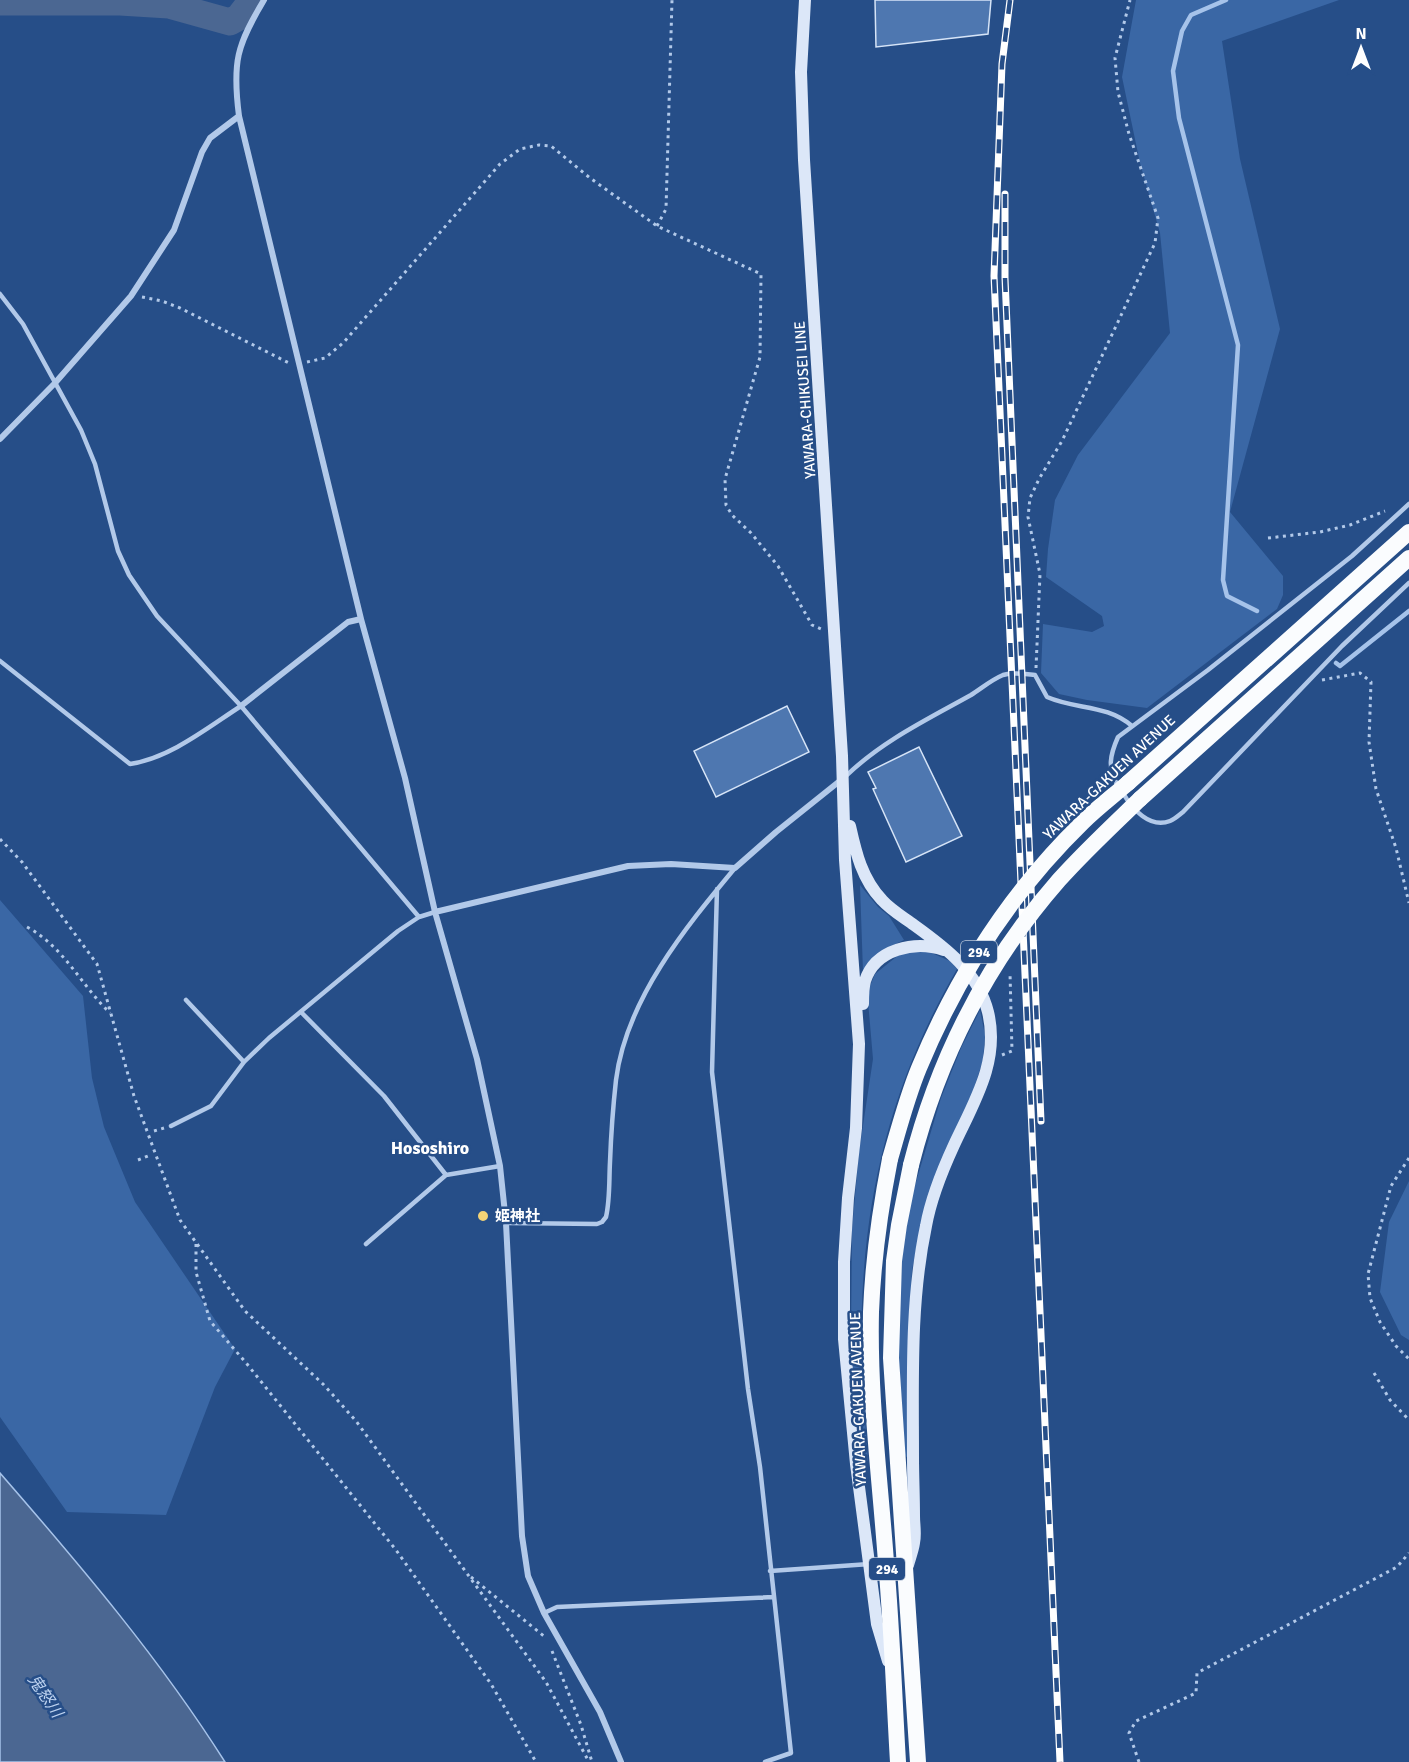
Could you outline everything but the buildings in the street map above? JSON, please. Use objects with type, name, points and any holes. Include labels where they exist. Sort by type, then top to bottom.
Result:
[{"type":"highway","name":"YAWARA-GAKUEN AVENUE","points":[[893,1677],[874,1422],[871,1312],[879,1220],[890,1159],[906,1103],[927,1049],[949,1004],[986,941],[1028,883],[1051,856],[1084,821],[1409,532]]},
{"type":"highway","name":"294","points":[[918,1762],[891,1358],[894,1262],[911,1165],[927,1108],[940,1073],[969,1011],[993,970],[1015,936],[1058,881],[1140,799],[1409,558]]},
{"type":"highway","name":"294","points":[[893,1677],[898,1762]]},
{"type":"main road","name":"YAWARA-CHIKUSEI LINE","points":[[805,0],[801,72],[804,160],[844,798]]},
{"type":"main road","points":[[844,798],[856,855],[865,876],[876,893],[891,908],[958,959],[978,984],[988,1011],[991,1051],[982,1084],[934,1196],[921,1249],[915,1294],[914,1339],[915,1542],[906,1572]]},
{"type":"main road","points":[[844,798],[845,860],[859,1044]]},
{"type":"main road","points":[[893,1677],[877,1624],[856,1464],[844,1339],[844,1262],[856,1128],[859,1044],[865,981],[876,963],[894,951],[908,946],[935,947],[949,952]]},
{"type":"street","points":[[264,0],[240,43],[235,77],[239,116],[361,619],[405,778],[435,912],[477,1059],[500,1166],[506,1223],[522,1536],[528,1576],[544,1613],[600,1712],[621,1762]]},
{"type":"street","points":[[0,439],[55,383],[131,296],[174,230],[202,152],[210,138],[239,116]]},
{"type":"street","points":[[241,706],[348,622],[361,619]]},
{"type":"street","points":[[435,912],[628,866],[671,864],[735,868],[844,778]]},
{"type":"lane","points":[[0,294],[23,324],[81,430],[95,464],[118,550],[129,574],[157,616],[241,706],[419,917]]},
{"type":"lane","points":[[1409,504],[1352,556],[1209,670],[1118,736],[1111,753],[1110,765],[1112,776],[1125,798],[1142,816],[1159,822],[1170,821],[1183,812],[1342,646],[1409,584]]},
{"type":"lane","points":[[0,661],[130,764],[180,746],[241,706]]},
{"type":"lane","points":[[844,778],[879,749],[912,728],[976,692],[990,681],[1012,673],[1035,675],[1047,697],[1068,704],[1105,710],[1122,717],[1132,726]]},
{"type":"lane","points":[[506,1223],[597,1224],[606,1217],[614,1095],[621,1051],[628,1029],[636,1010],[662,966],[717,889],[735,868]]},
{"type":"lane","points":[[717,889],[712,1072],[748,1389],[760,1467],[791,1753],[765,1762]]},
{"type":"lane","points":[[171,1126],[211,1106],[244,1062],[301,1012],[398,931],[419,917],[435,912]]},
{"type":"lane","points":[[186,1000],[244,1062]]},
{"type":"lane","points":[[301,1012],[384,1096],[446,1175]]},
{"type":"lane","points":[[366,1244],[446,1175],[500,1166]]},
{"type":"lane","points":[[770,1571],[886,1563]]},
{"type":"lane","points":[[544,1613],[557,1607],[774,1597]]},
{"type":"path","points":[[657,226],[666,209],[672,0]]},
{"type":"path","points":[[1035,675],[1040,574],[1028,517],[1030,498],[1062,441],[1155,243],[1158,218],[1129,134],[1118,92],[1115,58],[1130,0]]},
{"type":"path","points":[[131,296],[162,301],[180,308],[288,363],[325,358],[343,343],[500,164],[520,149],[539,145],[551,146],[590,178],[657,226],[761,274],[760,357],[726,479],[726,505],[732,515],[751,533],[778,566],[812,625],[835,638]]},
{"type":"path","points":[[1268,537],[1340,528],[1389,509]]},
{"type":"path","points":[[1309,681],[1332,680],[1360,673],[1371,682],[1369,742],[1376,789],[1395,848],[1409,903]]},
{"type":"path","points":[[0,838],[22,862],[97,964],[134,1096],[180,1220],[245,1311],[324,1384],[356,1421],[546,1682],[591,1762]]},
{"type":"path","points":[[27,927],[57,948],[97,1001],[112,1014]]},
{"type":"path","points":[[1002,1055],[1011,1051],[1010,963]]},
{"type":"path","points":[[138,1160],[148,1156]]},
{"type":"path","points":[[1409,1158],[1391,1186],[1368,1274],[1370,1298],[1380,1323],[1396,1346],[1409,1359]]},
{"type":"path","points":[[196,1243],[196,1272],[210,1321],[396,1550],[491,1684],[536,1762]]},
{"type":"path","points":[[1374,1373],[1390,1400],[1409,1420]]},
{"type":"path","points":[[1139,1762],[1129,1733],[1136,1721],[1196,1693],[1197,1673],[1397,1567],[1409,1553]]},
{"type":"path","points":[[468,1574],[547,1639]]},
{"type":"path","points":[[551,1650],[581,1725],[591,1762]]},
{"type":"shaded area","points":[[1136,0],[1339,0],[1222,41],[1240,159],[1280,329],[1230,512],[1283,576],[1283,595],[1277,609],[1147,708],[1059,694],[1041,673],[1043,624],[1092,632],[1104,626],[1102,616],[1046,577],[1055,500],[1078,455],[1170,333],[1160,233],[1140,163],[1122,77]]},
{"type":"shaded area","points":[[860,885],[878,907],[889,916],[904,940],[881,953],[863,972]]},
{"type":"shaded area","points":[[0,900],[83,996],[92,1078],[104,1127],[135,1202],[235,1349],[215,1387],[166,1515],[67,1512],[0,1417]]},
{"type":"shaded area","points":[[927,951],[950,961],[957,969],[919,1044],[904,1082],[891,1121],[872,1200],[862,1306],[862,1372],[868,1461],[862,1461],[853,1382],[852,1229],[859,1152],[873,1059],[868,1001],[870,986],[875,974],[901,953]]},
{"type":"shaded area","points":[[980,1010],[985,1035],[983,1060],[971,1098],[922,1219],[912,1270],[908,1361],[909,1456],[906,1457],[898,1348],[902,1258],[910,1202],[941,1098],[961,1048]]},
{"type":"shaded area","points":[[1409,1181],[1409,1340],[1401,1335],[1380,1292],[1389,1222]]},
{"type":"water","name":"鬼怒川","points":[[0,1473],[89,1578],[146,1650],[174,1686],[225,1762],[0,1762]]},
{"type":"waterway","points":[[0,2],[120,2],[169,5],[230,22],[239,17],[252,0]]},
{"type":"waterway","points":[[1226,0],[1191,15],[1182,31],[1173,71],[1179,118],[1238,345],[1223,580],[1227,596],[1257,611]]},
{"type":"waterway","points":[[1336,663],[1340,666],[1409,611]]},
{"type":"railway","points":[[1010,0],[1002,64],[994,276],[1060,1762]]},
{"type":"railway","points":[[1005,194],[1005,278],[1041,1121]]},
{"type":"place","name":"姫神社","points":[[483,1216]]},
{"type":"district","name":"Hososhiro","points":[[430,1148]]}]
